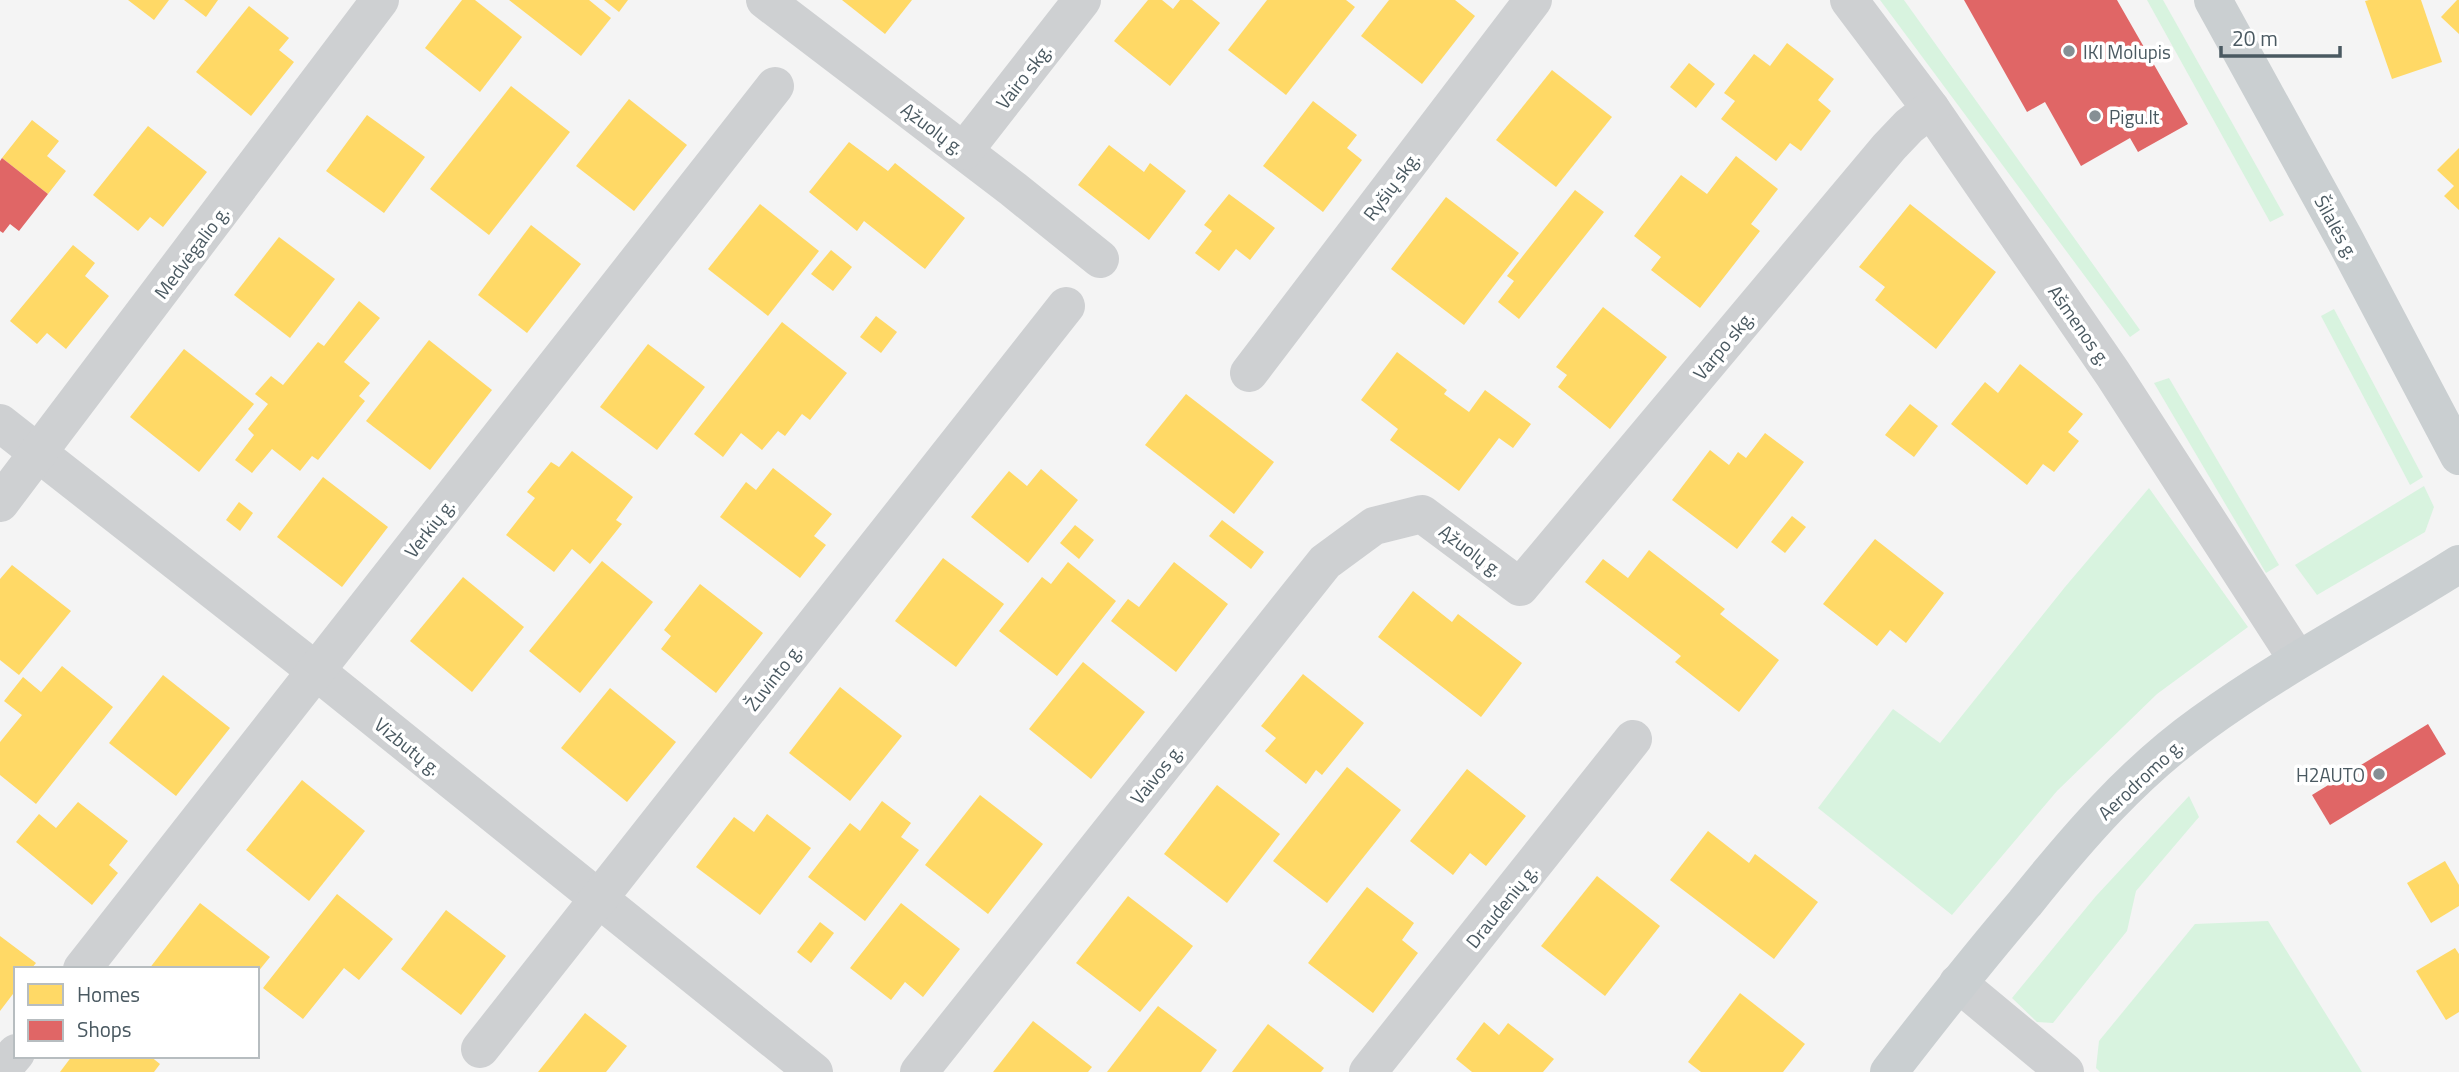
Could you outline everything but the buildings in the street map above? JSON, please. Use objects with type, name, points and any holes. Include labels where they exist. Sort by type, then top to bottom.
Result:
[{"type":"main road","name":"Šilalės g.","points":[[2213,0],[2345,240],[2459,456]]},
{"type":"main road","name":"Aerodromo g.","points":[[1889,1072],[1958,983],[2080,835],[2138,775],[2202,723],[2297,659],[2459,564]]},
{"type":"street","name":"Medvėgalio g.","points":[[0,503],[380,0]]},
{"type":"street","name":"Ąžuolų g.","points":[[765,0],[964,151],[1100,259]]},
{"type":"street","name":"Vairo skg.","points":[[964,151],[1082,0]]},
{"type":"street","name":"Ryšių skg.","points":[[1249,373],[1533,0]]},
{"type":"street","name":"Ašmenos g.","points":[[1849,0],[1931,109],[2113,374],[2297,659]]},
{"type":"street","name":"Verkių g.","points":[[84,967],[775,86]]},
{"type":"street","name":"Varpo skg.","points":[[1520,587],[1889,147],[1909,126],[1931,109]]},
{"type":"street","name":"Žuvinto g.","points":[[480,1049],[1066,306]]},
{"type":"street","name":"Vizbutų g.","points":[[0,423],[316,671],[814,1072]]},
{"type":"street","name":"Ąžuolų g.","points":[[1422,513],[1520,587]]},
{"type":"street","name":"Vaivos g.","points":[[919,1072],[1325,562],[1374,526],[1422,513]]},
{"type":"street","name":"Draudenių g.","points":[[1368,1072],[1633,740]]},
{"type":"street","points":[[1958,983],[2065,1072]]},
{"type":"street","points":[[1,1072],[14,1056]]},
{"type":"green space","points":[[1880,0],[1904,0],[2140,330],[2130,337]]},
{"type":"green space","points":[[2147,0],[2163,0],[2284,215],[2270,222]]},
{"type":"green space","points":[[2334,309],[2423,477],[2410,485],[2321,316]]},
{"type":"green space","points":[[2169,378],[2279,565],[2266,573],[2154,383]]},
{"type":"green space","points":[[2424,486],[2434,507],[2425,532],[2317,595],[2295,565]]},
{"type":"green space","points":[[2149,488],[2248,627],[2157,694],[2057,791],[1952,915],[1818,808],[1893,709],[1940,743],[2065,587]]},
{"type":"green space","points":[[2189,796],[2199,817],[2136,891],[2127,931],[2053,1023],[2037,1022],[2012,998],[2096,896]]},
{"type":"green space","points":[[2268,921],[2362,1072],[2100,1072],[2096,1068],[2099,1041],[2195,924]]},
{"type":"place","name":"IKI Molupis","points":[[2069,51]]},
{"type":"place","name":"Pigu.lt","points":[[2095,116]]},
{"type":"place","name":"H2AUTO","points":[[2379,774]]}]
